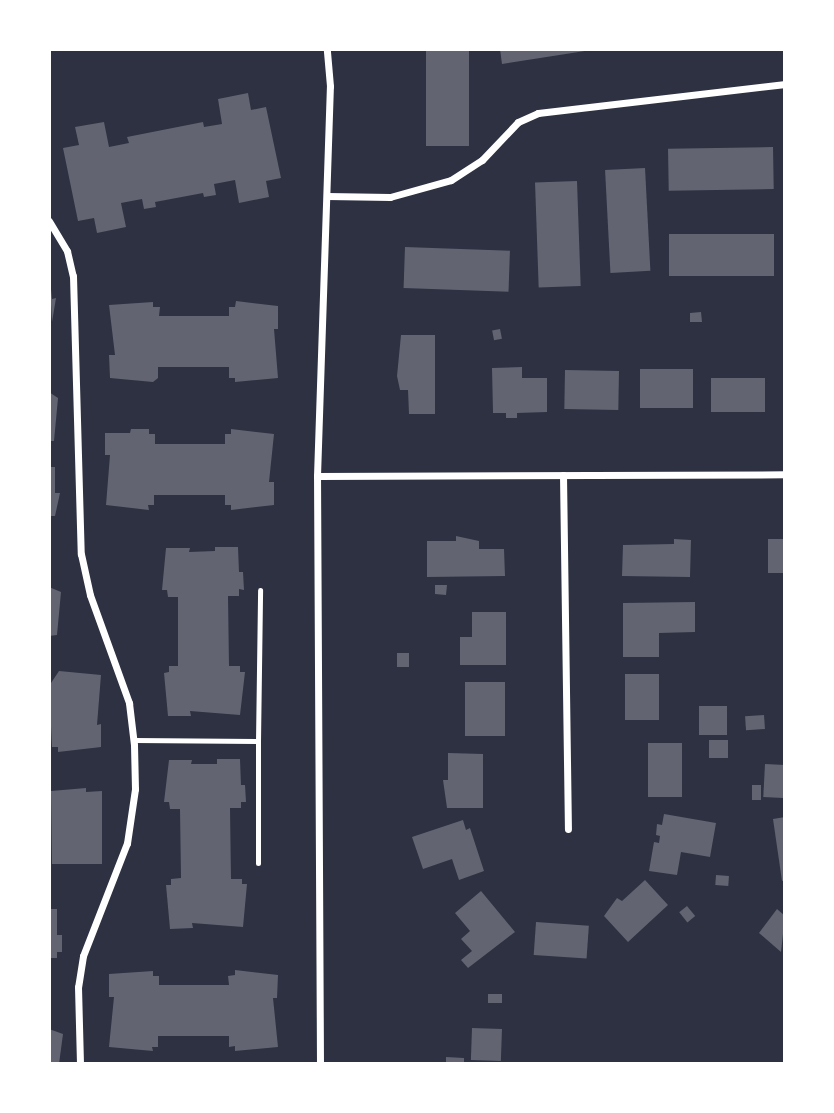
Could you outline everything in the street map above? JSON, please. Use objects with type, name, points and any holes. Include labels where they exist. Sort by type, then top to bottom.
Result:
[{"type":"street","points":[[320,1064],[317,476],[327,196],[327,49]]},
{"type":"street","points":[[327,196],[390,197],[451,180],[482,160],[518,122],[538,113],[785,84]]},
{"type":"street","points":[[49,221],[67,251],[73,276],[81,554],[90,595],[117,660],[134,740],[135,789],[127,843],[87,945],[78,987],[80,1064]]},
{"type":"street","points":[[317,476],[785,474]]},
{"type":"street","points":[[563,475],[568,829]]},
{"type":"lane","points":[[258,863],[260,590]]},
{"type":"lane","points":[[134,740],[258,741]]},
{"type":"building","points":[[426,49],[469,49],[469,146],[426,146]]},
{"type":"building","points":[[500,49],[585,49],[585,51],[502,64]]},
{"type":"building","points":[[248,93],[251,110],[266,107],[281,178],[266,181],[269,197],[239,203],[235,180],[214,184],[216,195],[204,197],[203,193],[155,202],[156,207],[144,209],[142,199],[121,203],[126,227],[97,233],[94,218],[78,221],[63,148],[79,145],[75,127],[104,122],[109,147],[129,143],[127,137],[203,122],[204,127],[222,124],[218,99]]},
{"type":"building","points":[[773,147],[774,189],[669,191],[668,149]]},
{"type":"building","points":[[645,168],[650,271],[610,273],[605,170]]},
{"type":"building","points":[[577,181],[581,286],[539,287],[535,182]]},
{"type":"building","points":[[669,234],[774,234],[774,276],[669,276]]},
{"type":"building","points":[[405,247],[510,251],[509,292],[404,288]]},
{"type":"building","points":[[49,269],[52,299],[56,298],[52,322]]},
{"type":"building","points":[[236,301],[278,306],[278,329],[274,329],[278,378],[235,382],[235,378],[229,378],[229,367],[158,367],[158,378],[153,382],[110,378],[109,355],[115,355],[109,305],[153,302],[153,307],[160,307],[159,316],[229,316],[229,307],[235,307]]},
{"type":"building","points":[[701,312],[702,322],[690,322],[690,313]]},
{"type":"building","points":[[500,329],[502,339],[494,340],[492,331]]},
{"type":"building","points":[[401,335],[435,335],[435,414],[409,414],[408,390],[400,390],[397,376]]},
{"type":"building","points":[[522,367],[522,378],[547,378],[547,412],[517,413],[517,418],[506,418],[506,413],[493,413],[492,368]]},
{"type":"building","points":[[640,369],[693,369],[693,408],[640,408]]},
{"type":"building","points":[[565,370],[619,371],[618,410],[564,409]]},
{"type":"building","points":[[711,378],[765,378],[765,412],[711,412]]},
{"type":"building","points":[[49,392],[58,398],[54,441],[49,441]]},
{"type":"building","points":[[131,429],[149,429],[149,434],[155,434],[155,444],[225,444],[225,434],[231,434],[231,429],[274,434],[269,482],[274,482],[274,505],[231,510],[231,505],[225,505],[225,495],[154,495],[154,505],[148,505],[149,510],[106,505],[110,455],[105,455],[105,433],[130,433]]},
{"type":"building","points":[[49,467],[55,467],[55,493],[60,493],[55,516],[49,516]]},
{"type":"building","points":[[456,536],[479,541],[479,549],[504,549],[505,576],[427,577],[427,541],[456,541]]},
{"type":"building","points":[[674,539],[691,540],[690,577],[622,576],[623,545],[674,544]]},
{"type":"building","points":[[768,539],[785,539],[785,573],[768,573]]},
{"type":"building","points":[[215,547],[238,547],[239,572],[243,572],[244,590],[239,589],[239,596],[228,596],[229,666],[240,666],[240,672],[245,672],[240,715],[190,711],[191,716],[168,716],[164,673],[169,672],[169,666],[178,666],[178,597],[168,597],[167,590],[162,590],[166,548],[190,548],[189,552],[215,551]]},
{"type":"building","points":[[435,585],[447,585],[446,595],[435,594]]},
{"type":"building","points":[[49,587],[61,592],[57,635],[49,636]]},
{"type":"building","points":[[695,602],[695,632],[659,633],[659,657],[623,657],[623,603]]},
{"type":"building","points":[[472,612],[506,612],[506,665],[460,665],[460,637],[472,637]]},
{"type":"building","points":[[397,653],[409,653],[409,667],[397,667]]},
{"type":"building","points":[[59,671],[101,675],[97,725],[101,724],[101,747],[58,752],[58,747],[52,747],[49,686]]},
{"type":"building","points":[[625,674],[659,674],[659,720],[625,720]]},
{"type":"building","points":[[465,682],[505,682],[505,736],[465,736]]},
{"type":"building","points":[[699,706],[727,706],[727,735],[699,735]]},
{"type":"building","points":[[764,715],[765,729],[746,730],[745,716]]},
{"type":"building","points":[[709,740],[728,740],[728,758],[709,758]]},
{"type":"building","points":[[648,743],[682,743],[682,797],[648,797]]},
{"type":"building","points":[[448,753],[483,754],[483,808],[447,808],[443,780],[448,780]]},
{"type":"building","points":[[217,759],[240,759],[241,785],[245,785],[246,802],[241,802],[241,808],[230,808],[231,879],[242,879],[242,884],[247,884],[243,927],[192,923],[193,928],[170,929],[166,885],[171,885],[171,879],[181,878],[180,809],[170,809],[169,802],[164,802],[169,760],[192,760],[191,764],[217,764]]},
{"type":"building","points":[[765,764],[785,765],[783,798],[763,797]]},
{"type":"building","points":[[752,785],[761,785],[761,800],[752,800]]},
{"type":"building","points":[[86,788],[86,792],[102,791],[102,864],[52,864],[51,791]]},
{"type":"building","points":[[664,814],[716,823],[710,857],[681,852],[677,875],[649,871],[654,842],[659,843],[660,836],[656,835],[657,824],[662,825]]},
{"type":"building","points":[[785,817],[785,880],[782,881],[773,819]]},
{"type":"building","points":[[463,820],[466,830],[470,828],[484,871],[459,880],[452,859],[423,869],[412,837]]},
{"type":"building","points":[[716,875],[729,876],[728,886],[715,885]]},
{"type":"building","points":[[645,880],[668,905],[628,942],[604,916],[617,898],[622,901]]},
{"type":"building","points":[[481,891],[515,932],[468,968],[461,960],[472,951],[461,939],[470,931],[455,913]]},
{"type":"building","points":[[687,906],[695,916],[687,922],[679,912]]},
{"type":"building","points":[[49,909],[57,909],[57,935],[62,935],[62,952],[57,952],[57,958],[49,958]]},
{"type":"building","points":[[777,909],[785,916],[781,952],[759,933]]},
{"type":"building","points":[[536,922],[589,926],[587,959],[534,955]]},
{"type":"building","points":[[235,970],[278,975],[277,998],[273,998],[278,1047],[235,1051],[235,1046],[229,1047],[229,1036],[158,1036],[158,1047],[152,1047],[153,1051],[109,1047],[114,997],[109,997],[109,974],[153,971],[153,976],[159,976],[159,985],[229,985],[228,976],[235,975]]},
{"type":"building","points":[[488,994],[502,994],[502,1003],[488,1003]]},
{"type":"building","points":[[472,1028],[502,1029],[501,1061],[471,1060]]},
{"type":"building","points":[[49,1029],[63,1034],[59,1064],[49,1064]]},
{"type":"building","points":[[446,1057],[464,1058],[464,1064],[446,1064]]}]
